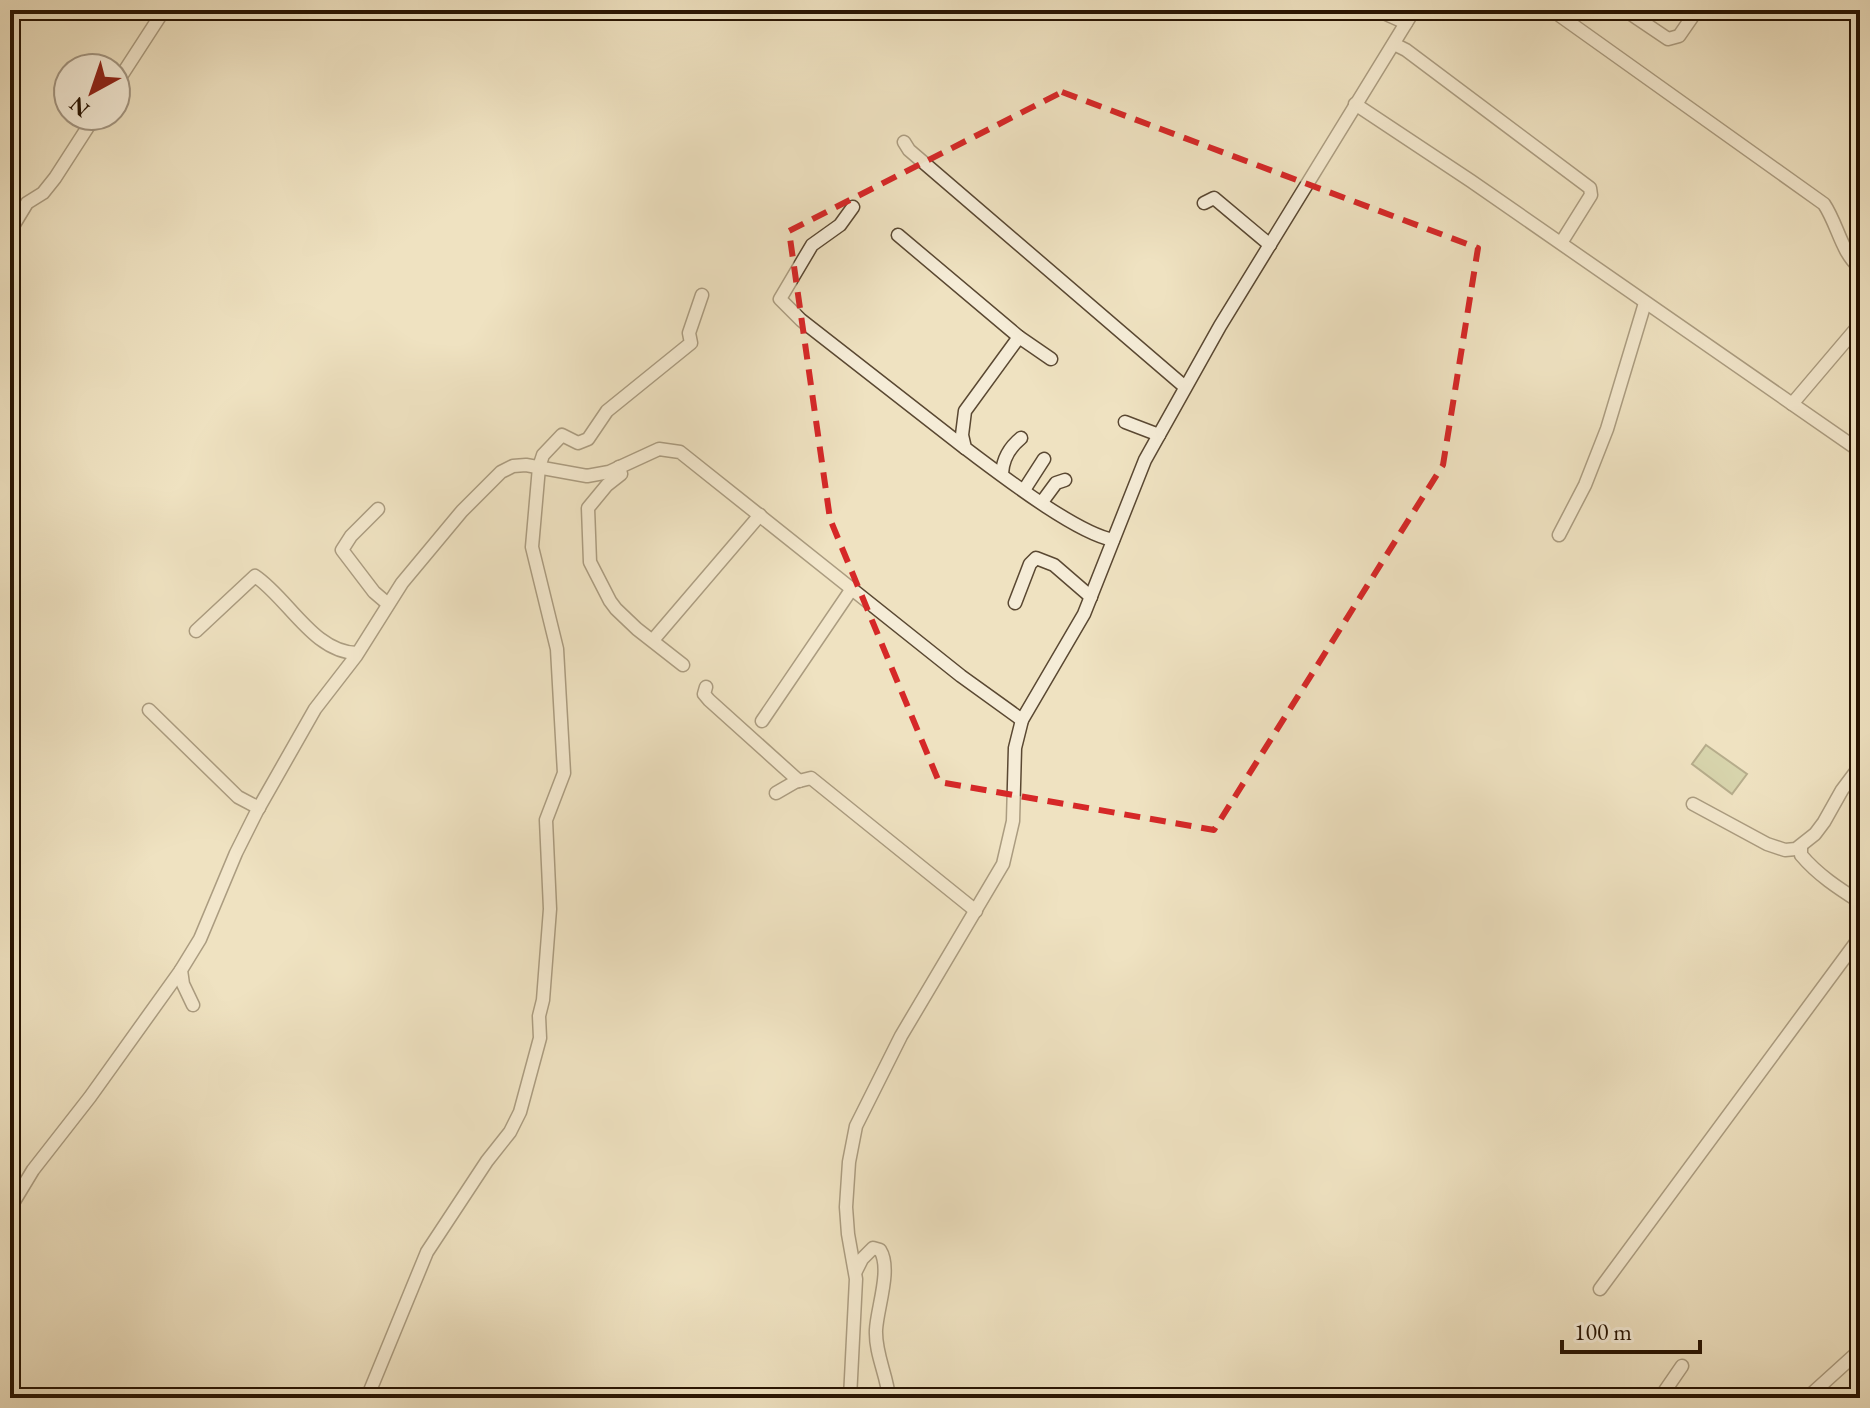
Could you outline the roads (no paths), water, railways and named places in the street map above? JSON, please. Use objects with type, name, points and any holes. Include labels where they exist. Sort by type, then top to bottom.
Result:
[{"type":"street","points":[[132,59],[164,10]]},
{"type":"street","points":[[1377,10],[1406,23]]},
{"type":"street","points":[[850,1398],[856,1271],[846,1207],[849,1162],[856,1126],[901,1036],[976,911],[1007,852],[1013,821],[1015,748],[1022,720],[1073,634],[1091,597],[1137,478],[1185,387],[1414,10]]},
{"type":"street","points":[[1552,10],[1824,204],[1837,228],[1845,253],[1860,268]]},
{"type":"street","points":[[1625,10],[1668,39],[1679,36],[1697,10]]},
{"type":"street","points":[[1394,44],[1590,188],[1591,195],[1561,243]]},
{"type":"street","points":[[1355,104],[1860,451]]},
{"type":"street","points":[[10,231],[27,203],[43,193],[55,178],[85,132]]},
{"type":"street","points":[[904,142],[909,150],[998,228],[1185,387]]},
{"type":"street","points":[[1204,203],[1214,198],[1270,245]]},
{"type":"street","points":[[853,207],[840,225],[812,245],[780,299],[801,320],[965,448],[1042,502],[1099,537],[1113,540]]},
{"type":"street","points":[[898,235],[1019,337],[1051,359]]},
{"type":"street","points":[[367,1398],[427,1252],[487,1161],[510,1132],[520,1112],[540,1038],[539,1016],[550,909],[546,820],[564,773],[557,649],[532,547],[539,467],[543,455],[562,435],[578,443],[588,439],[607,411],[691,343],[689,333],[702,295]]},
{"type":"street","points":[[1559,535],[1585,485],[1607,429],[1645,303]]},
{"type":"street","points":[[1792,404],[1860,324]]},
{"type":"street","points":[[965,448],[962,435],[965,411],[1019,337]]},
{"type":"street","points":[[1125,422],[1159,435]]},
{"type":"street","points":[[1002,473],[1013,444],[1021,438]]},
{"type":"street","points":[[10,1208],[33,1170],[90,1097],[200,939],[236,853],[315,709],[426,552],[501,472],[513,466],[539,467],[587,476],[609,472],[659,449],[680,452],[851,590],[1022,720]]},
{"type":"street","points":[[1024,490],[1044,459]]},
{"type":"street","points":[[619,467],[621,474],[588,508],[590,562],[616,609],[683,665]]},
{"type":"street","points":[[1042,502],[1056,483],[1065,480]]},
{"type":"street","points":[[378,509],[351,536],[342,550],[374,592],[388,604]]},
{"type":"street","points":[[653,640],[760,515]]},
{"type":"street","points":[[1015,603],[1030,564],[1036,558],[1054,565],[1091,597]]},
{"type":"street","points":[[196,631],[255,576],[318,636],[339,651],[357,653]]},
{"type":"street","points":[[762,721],[851,590]]},
{"type":"street","points":[[706,687],[704,694],[709,700],[799,781]]},
{"type":"street","points":[[149,710],[238,797],[259,808]]},
{"type":"street","points":[[1693,804],[1767,844],[1785,850],[1801,846],[1824,822],[1860,766]]},
{"type":"street","points":[[776,793],[811,778],[976,911]]},
{"type":"street","points":[[1801,846],[1801,855],[1809,865],[1834,887],[1860,902]]},
{"type":"street","points":[[1600,1289],[1860,937]]},
{"type":"street","points":[[181,970],[183,984],[193,1005]]},
{"type":"street","points":[[856,1271],[873,1248],[880,1250],[883,1273],[876,1344],[889,1398]]},
{"type":"street","points":[[1807,1398],[1860,1350]]},
{"type":"street","points":[[1682,1366],[1660,1398],[1670,1393],[1690,1398]]}]
